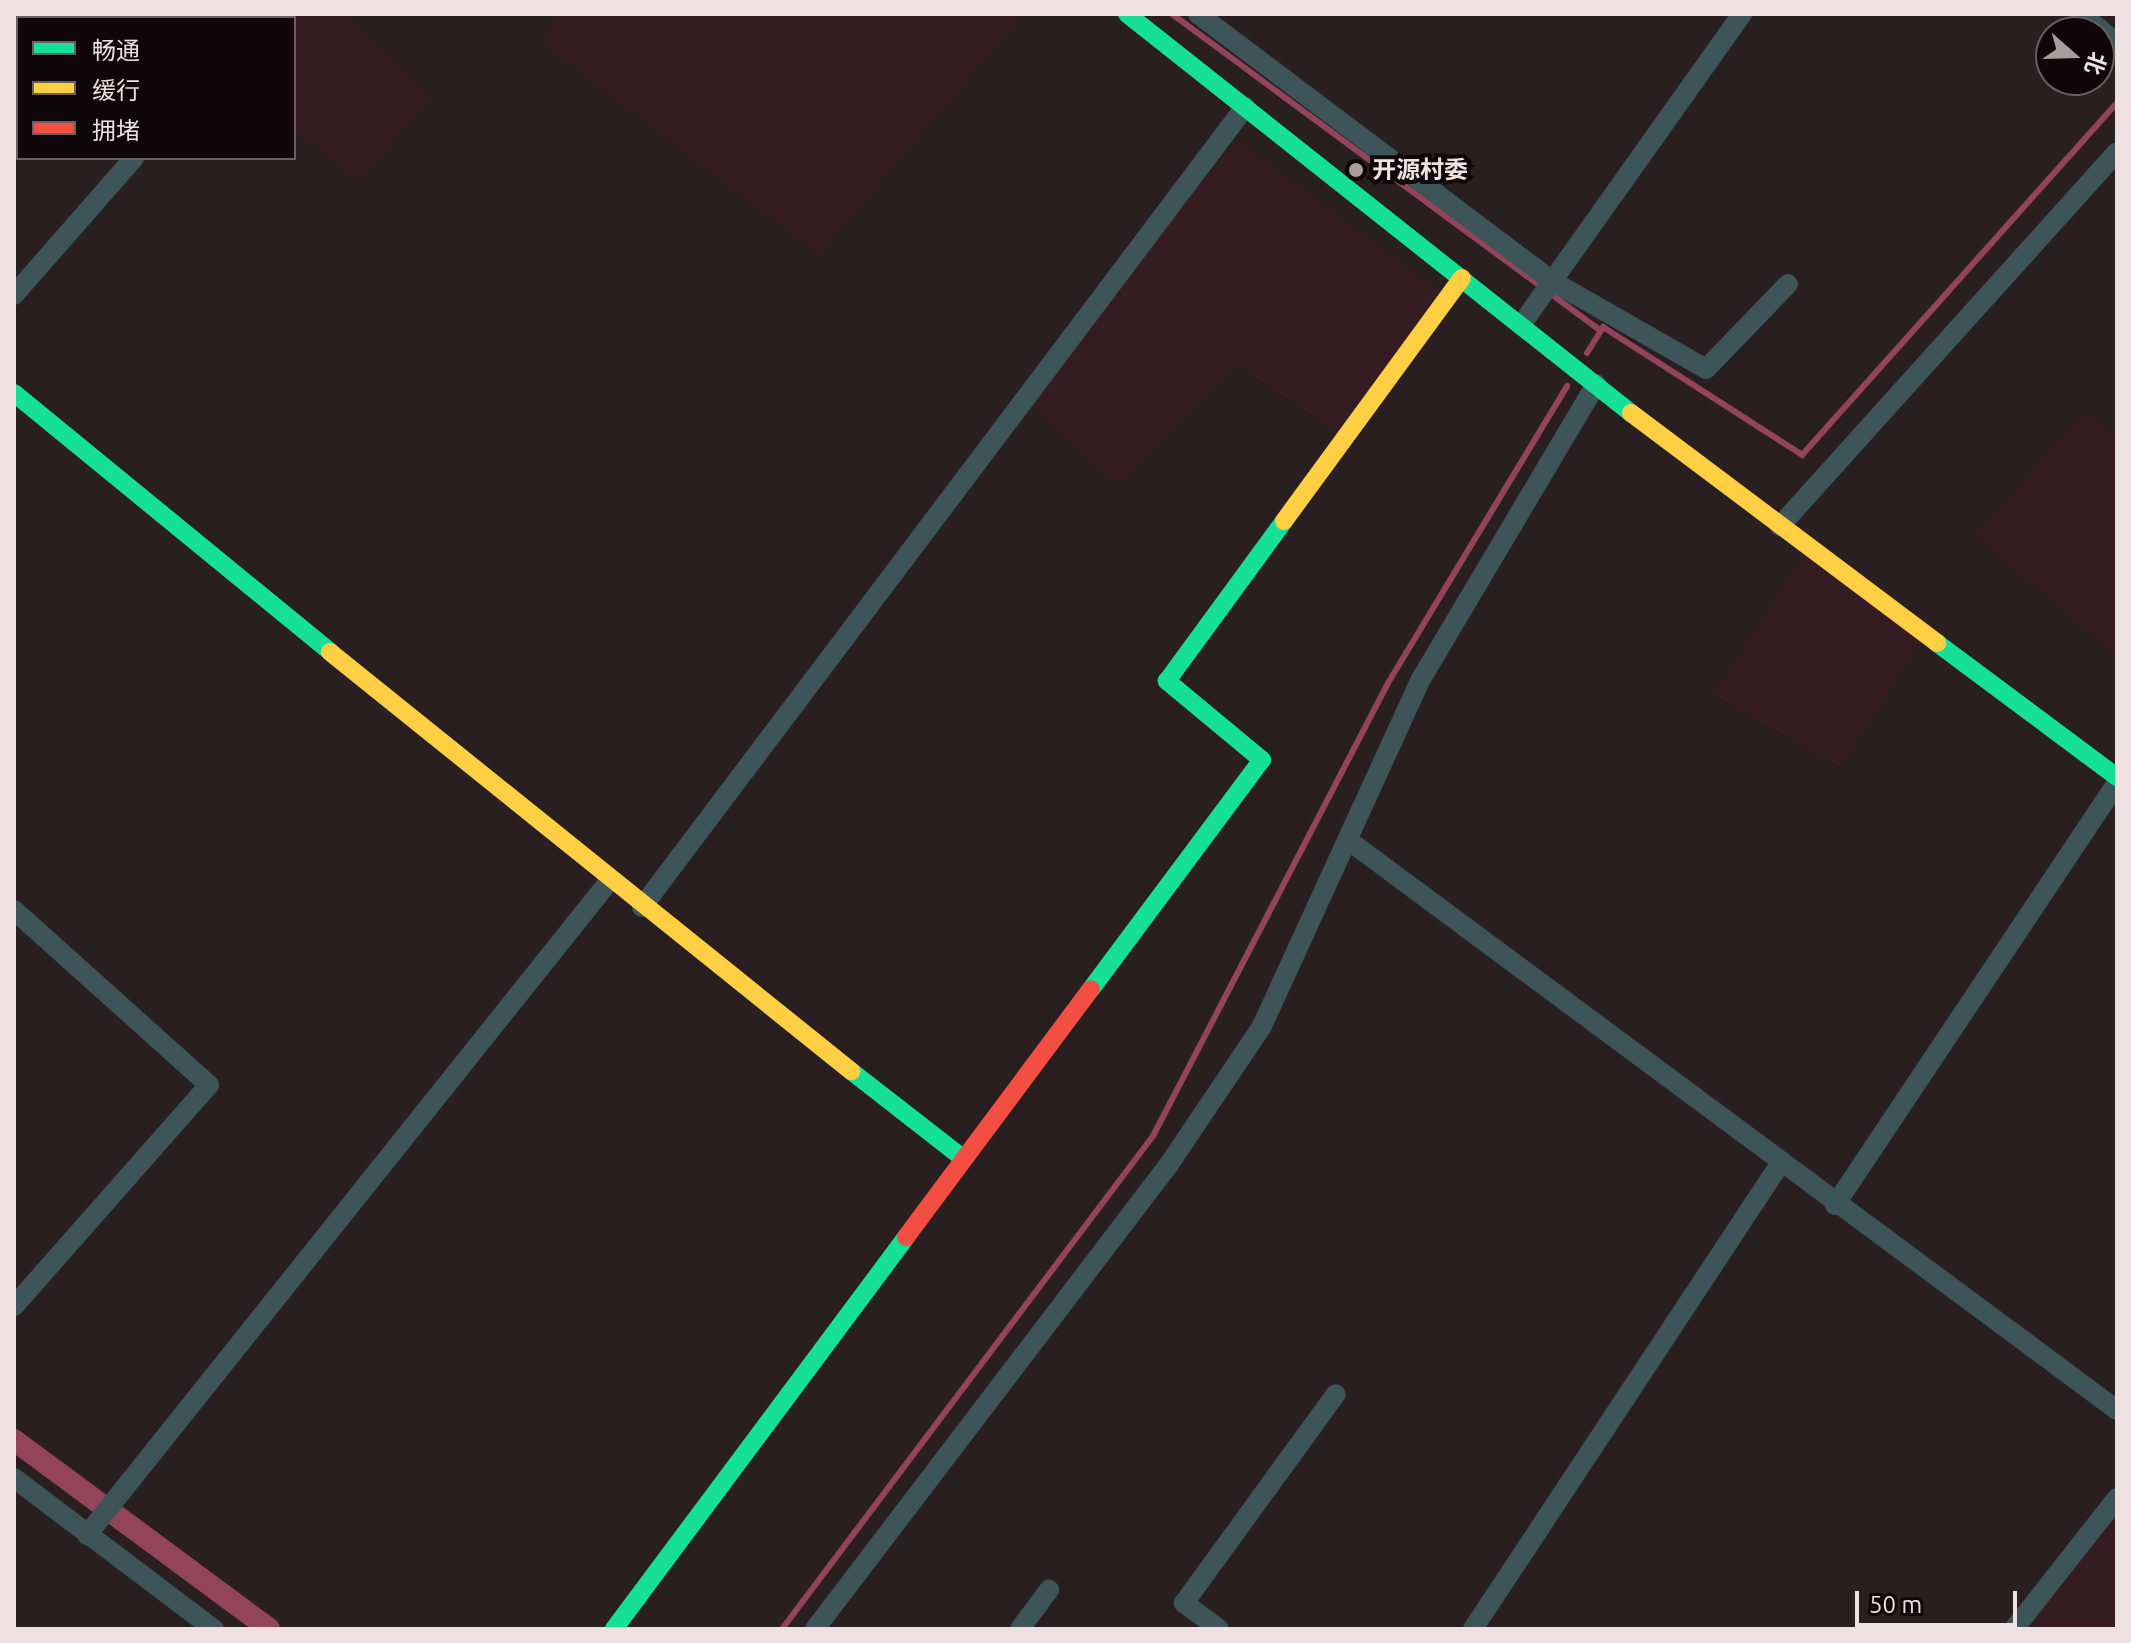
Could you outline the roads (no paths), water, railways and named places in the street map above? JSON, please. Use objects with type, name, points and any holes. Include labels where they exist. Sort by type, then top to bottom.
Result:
[{"type":"street","points":[[1127,14],[1780,526],[2117,777]]},
{"type":"street","points":[[1198,14],[1546,290],[1706,369],[1788,284]]},
{"type":"street","points":[[1521,325],[1742,14]]},
{"type":"street","points":[[2081,14],[2117,43]]},
{"type":"street","points":[[642,907],[1245,107]]},
{"type":"street","points":[[1780,526],[2117,152]]},
{"type":"street","points":[[14,295],[132,160]]},
{"type":"street","points":[[614,1629],[1262,760],[1167,681],[1462,278]]},
{"type":"street","points":[[815,1629],[1170,1163],[1262,1026],[1421,679],[1596,384]]},
{"type":"street","points":[[14,393],[642,907],[964,1159]]},
{"type":"street","points":[[1835,1205],[2117,783]]},
{"type":"street","points":[[1348,840],[1835,1205],[2117,1410]]},
{"type":"street","points":[[88,1535],[610,880]]},
{"type":"street","points":[[14,910],[209,1085],[14,1306]]},
{"type":"street","points":[[1473,1629],[1780,1164]]},
{"type":"street","points":[[1219,1629],[1184,1603],[1336,1394]]},
{"type":"street","points":[[14,1478],[214,1629]]},
{"type":"street","points":[[2014,1629],[2117,1498]]},
{"type":"street","points":[[1020,1629],[1049,1590]]},
{"type":"waterway","points":[[1172,14],[1601,331]]},
{"type":"waterway","points":[[1587,353],[1603,327],[1802,455],[2117,103]]},
{"type":"waterway","points":[[782,1629],[1153,1136],[1388,683],[1567,386]]},
{"type":"waterway","points":[[14,1440],[269,1629]]},
{"type":"place","name":"开源村委","points":[[1356,170]]}]
